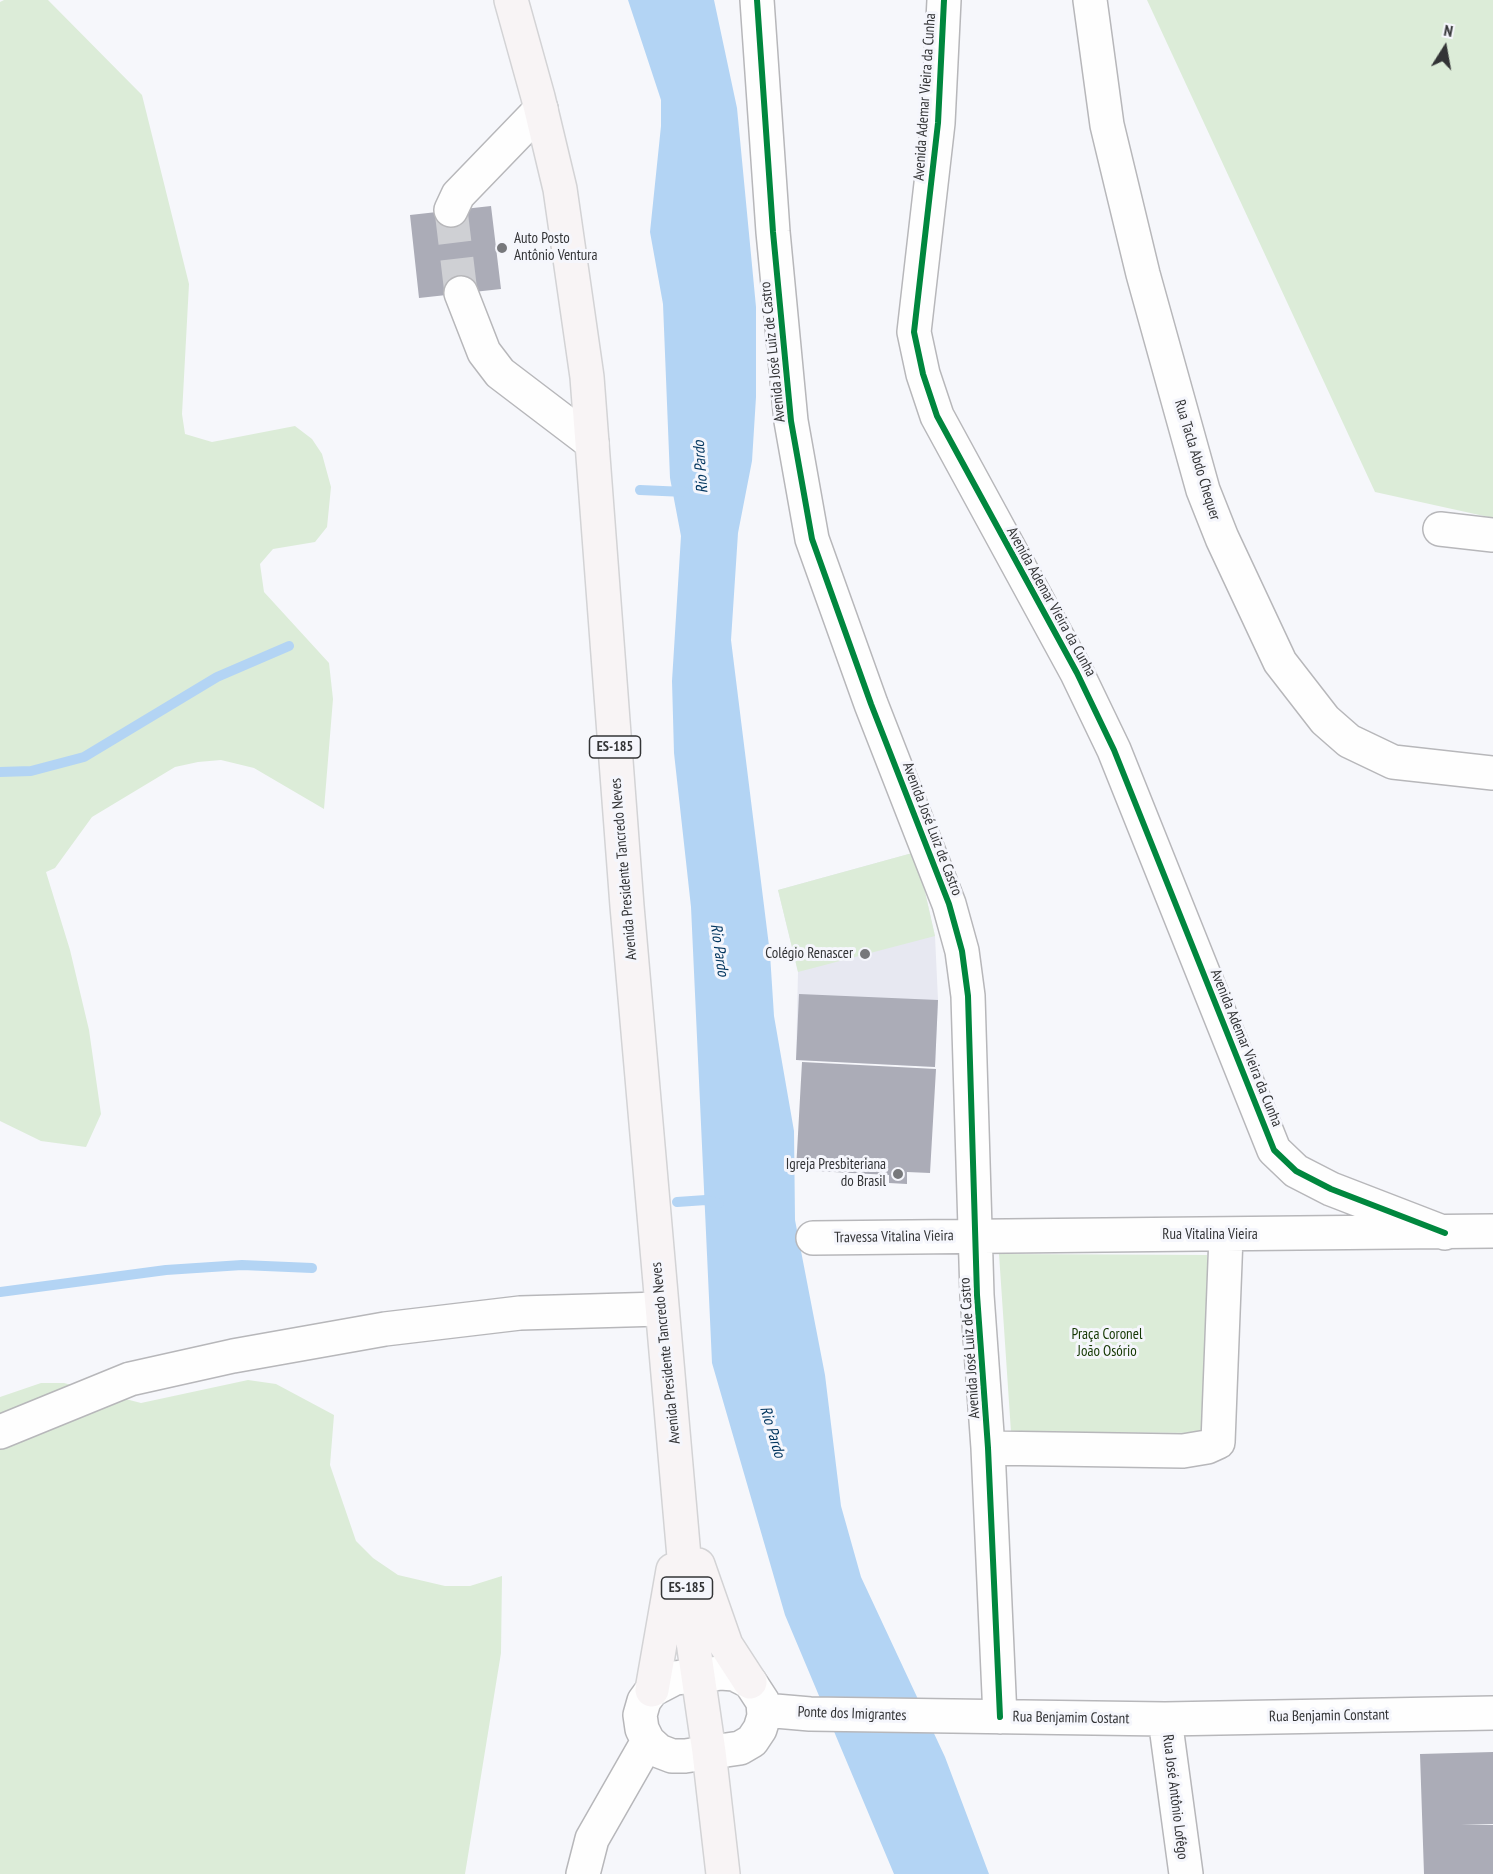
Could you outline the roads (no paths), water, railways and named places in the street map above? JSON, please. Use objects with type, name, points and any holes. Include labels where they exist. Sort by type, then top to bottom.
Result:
[{"type":"main road","name":"Avenida Presidente Tancredo Neves","points":[[511,0],[560,189],[587,376],[627,906],[661,1309],[681,1500],[689,1614],[709,1752]]},
{"type":"main road","points":[[652,1690],[676,1550],[681,1500]]},
{"type":"main road","points":[[681,1500],[697,1564],[717,1625],[737,1665],[757,1696]]},
{"type":"main road","name":"ES-185","points":[[709,1752],[723,1874]]},
{"type":"street","name":"Avenida José Luiz de Castro","points":[[757,0],[773,232],[790,409],[812,539],[893,762],[930,850],[962,951],[972,1051],[975,1236],[988,1448],[1000,1717]]},
{"type":"street","name":"Avenida Ademar Vieira da Cunha","points":[[944,0],[938,123],[914,332],[923,374],[937,417],[1077,673],[1114,750],[1274,1150],[1296,1171],[1331,1189],[1445,1233]]},
{"type":"street","name":"Rua Tacla Abdo Chequer","points":[[1090,0],[1107,125],[1143,274],[1203,490],[1222,538],[1280,662],[1325,720],[1349,741],[1393,762],[1493,773]]},
{"type":"street","points":[[451,210],[458,195],[541,109]]},
{"type":"street","points":[[460,293],[484,352],[500,373],[592,443]]},
{"type":"street","points":[[1440,529],[1493,535]]},
{"type":"street","points":[[1445,1233],[1493,1231]]},
{"type":"street","name":"Rua Vitalina Vieira","points":[[975,1236],[1445,1233]]},
{"type":"street","name":"Travessa Vitalina Vieira","points":[[813,1238],[975,1236]]},
{"type":"street","points":[[988,1448],[1183,1451],[1208,1447],[1218,1442],[1226,1236]]},
{"type":"street","points":[[0,1432],[130,1379],[233,1356],[385,1329],[520,1313],[661,1309]]},
{"type":"street","name":"Ponte dos Imigrantes","points":[[652,1690],[675,1678],[734,1674],[757,1696],[810,1714],[941,1717]]},
{"type":"street","points":[[652,1690],[644,1701],[640,1715],[642,1729],[648,1741],[659,1751],[672,1756],[740,1748],[752,1741],[760,1730],[757,1696]]},
{"type":"street","name":"Rua Benjamin Constant","points":[[1166,1719],[1493,1713]]},
{"type":"street","name":"Rua Benjamim Costant","points":[[941,1717],[1166,1719]]},
{"type":"street","name":"Rua José Antônio Lofêgo","points":[[1166,1719],[1186,1874]]},
{"type":"street","points":[[582,1874],[592,1839],[648,1741]]},
{"type":"water","name":"Rio Pardo","points":[[628,0],[714,0],[737,108],[756,307],[756,397],[752,461],[738,533],[731,640],[770,954],[774,1016],[794,1131],[795,1220],[825,1375],[841,1506],[861,1577],[945,1757],[989,1874],[894,1874],[785,1615],[712,1363],[691,907],[674,753],[672,681],[681,536],[670,478],[663,304],[650,232],[661,126],[661,100]]},
{"type":"waterway","name":"Rio Pardo","points":[[640,490],[685,492]]},
{"type":"waterway","points":[[0,772],[31,771],[84,757],[217,677],[289,646]]},
{"type":"waterway","points":[[677,1202],[706,1200],[719,1203]]},
{"type":"waterway","points":[[0,1292],[166,1270],[242,1265],[312,1268]]},
{"type":"tunnel","points":[[451,210],[461,293]]},
{"type":"place","name":"Auto Posto Antônio Ventura","points":[[502,248]]},
{"type":"place","name":"Colégio Renascer","points":[[865,954]]},
{"type":"place","name":"Igreja Presbiteriana do Brasil","points":[[898,1174]]},
{"type":"park label","name":"Praça Coronel João Osório","points":[[1107,1344]]}]
